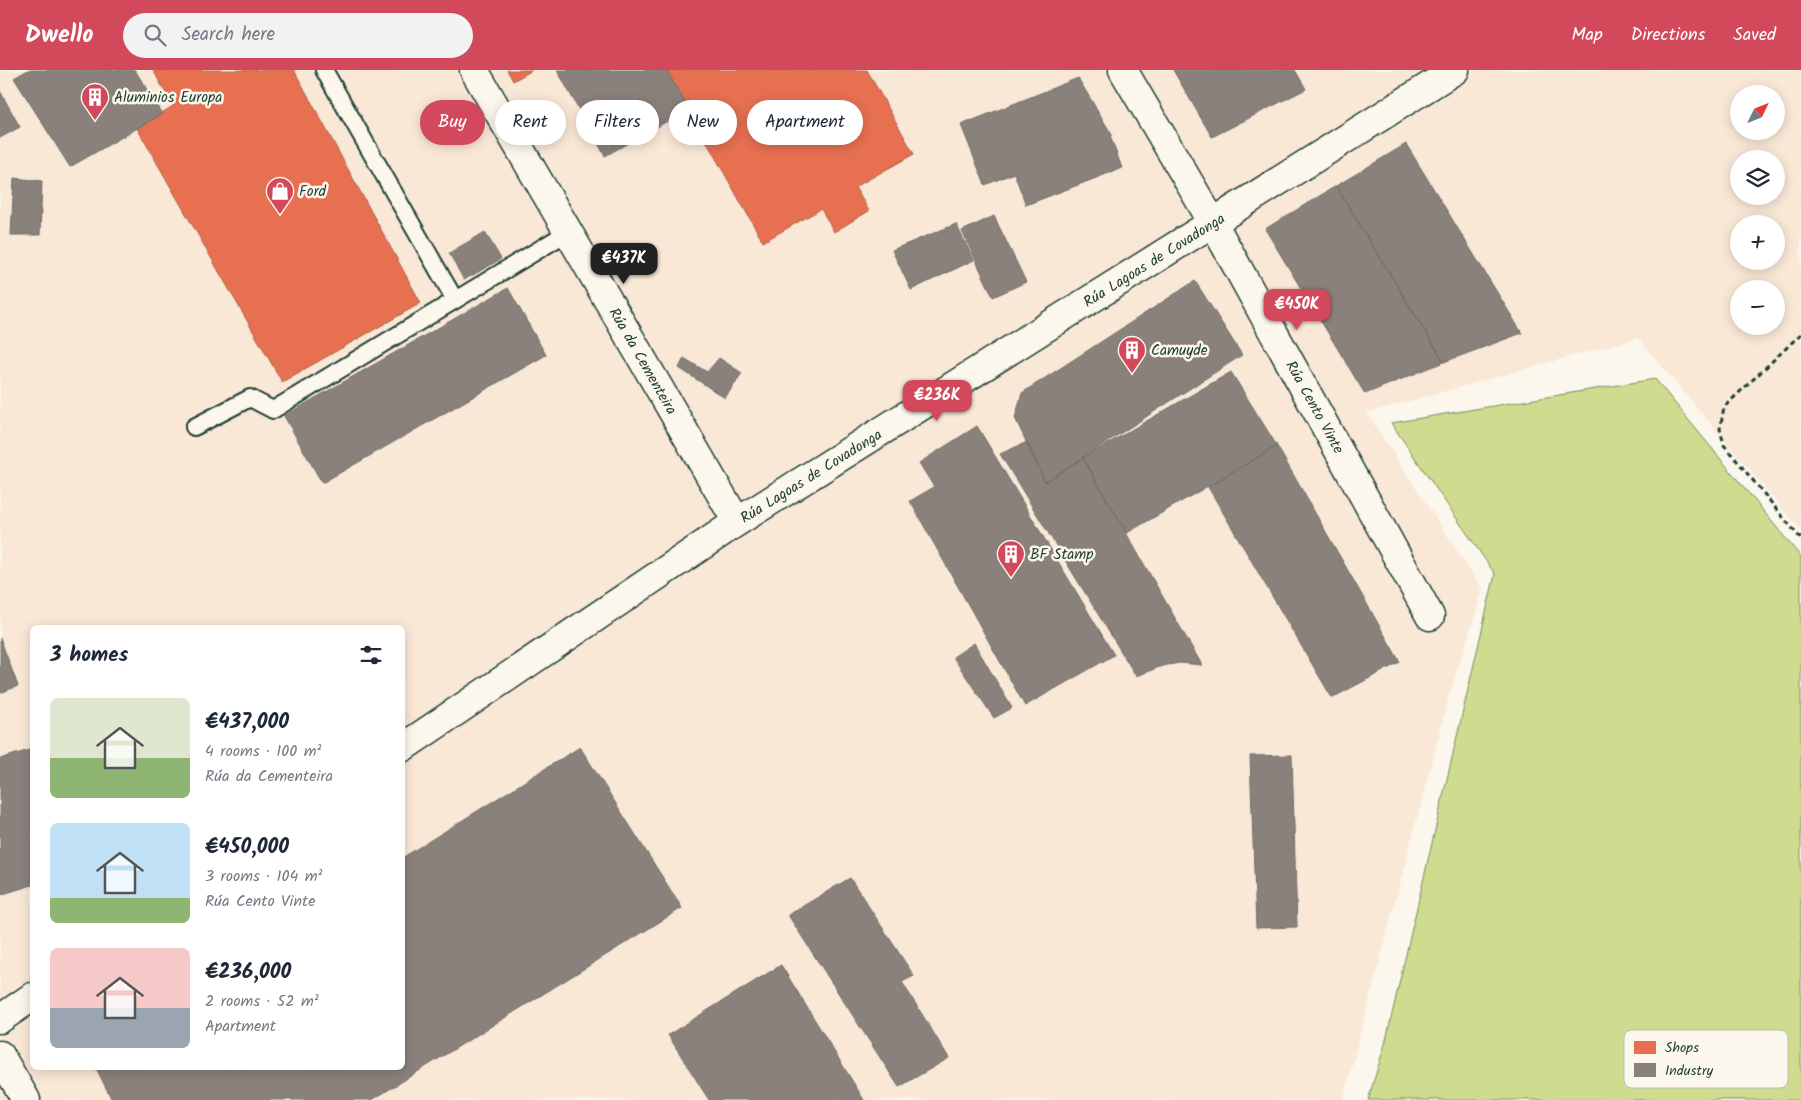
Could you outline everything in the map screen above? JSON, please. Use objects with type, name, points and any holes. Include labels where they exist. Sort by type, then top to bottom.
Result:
[{"type":"street","name":"Rúa da Cementeira","points":[[474,70],[737,522]]},
{"type":"street","name":"Rúa Cento Vinte","points":[[1123,70],[1213,223],[1430,616]]},
{"type":"street","name":"Rúa Lagoas de Covadonga","points":[[405,746],[737,522],[1455,70]]},
{"type":"street","points":[[0,1019],[30,998]]},
{"type":"street","points":[[0,1055],[26,1100]]},
{"type":"lane","points":[[324,70],[455,300]]},
{"type":"lane","points":[[194,427],[250,398],[273,410],[568,232]]},
{"type":"path","points":[[1801,334],[1724,407],[1720,429],[1724,444],[1801,539]]},
{"type":"shaded area","points":[[0,70],[1801,70],[1801,531],[1638,338],[1367,413],[1483,590],[1450,693],[1343,1100],[0,1100]]},
{"type":"green space","points":[[1655,379],[1801,557],[1801,1100],[1368,1100],[1385,1044],[1495,574],[1391,423]]},
{"type":"building: Shops","name":"Ford","points":[[153,70],[294,70],[421,303],[282,382],[137,128],[173,106]]},
{"type":"building: Shops","points":[[507,70],[531,70],[531,71],[513,81]]},
{"type":"building: Shops","points":[[666,70],[867,70],[914,154],[855,187],[869,211],[834,232],[821,209],[763,242],[708,145],[737,145],[737,100],[683,100]]},
{"type":"building: Industry","name":"Aluminios Europa","points":[[28,70],[135,70],[162,114],[70,167],[14,78]]},
{"type":"building: Industry","points":[[557,70],[666,70],[684,100],[669,100],[669,120],[659,126],[659,100],[576,100],[576,104]]},
{"type":"building: Industry","points":[[1173,70],[1295,70],[1306,89],[1212,137]]},
{"type":"building: Industry","points":[[1078,78],[1112,135],[1110,136],[1122,168],[1026,205],[1014,173],[985,185],[961,125]]},
{"type":"building: Industry","points":[[0,91],[20,127],[0,138]]},
{"type":"building: Industry","points":[[1406,144],[1522,333],[1444,362],[1336,186]]},
{"type":"building: Industry","points":[[599,145],[625,145],[605,156]]},
{"type":"building: Industry","points":[[14,178],[42,181],[40,235],[11,235]]},
{"type":"building: Industry","points":[[1336,186],[1444,362],[1365,394],[1265,229]]},
{"type":"building: Industry","points":[[994,216],[1026,282],[993,297],[962,231]]},
{"type":"building: Industry","points":[[956,224],[974,260],[911,290],[892,250]]},
{"type":"building: Industry","points":[[485,232],[501,259],[464,280],[449,253]]},
{"type":"building: Industry","name":"Camuyde","points":[[1195,281],[1242,355],[1045,482],[1015,418],[1022,393]]},
{"type":"building: Industry","points":[[508,288],[546,355],[322,483],[284,416]]},
{"type":"building: Industry","points":[[684,358],[707,372],[719,358],[742,373],[725,398],[679,368]]},
{"type":"building: Industry","points":[[1231,372],[1277,446],[1127,533],[1083,458]]},
{"type":"building: Industry","name":"BF Stamp","points":[[977,426],[1114,655],[1025,706],[910,501],[934,487],[919,463]]},
{"type":"building: Industry","points":[[1027,442],[1045,482],[1083,458],[1202,665],[1180,663],[1162,666],[1136,676],[1000,454]]},
{"type":"building: Industry","points":[[1277,446],[1400,662],[1332,698],[1208,487]]},
{"type":"building: Industry","points":[[0,638],[18,686],[0,693]]},
{"type":"building: Industry","points":[[974,643],[1012,708],[994,718],[953,657]]},
{"type":"building: Industry","points":[[580,747],[682,908],[372,1100],[112,1100],[97,1070],[405,1070],[405,856]]},
{"type":"building: Industry","points":[[30,750],[30,886],[0,895],[0,759]]},
{"type":"building: Industry","points":[[1292,755],[1297,927],[1256,928],[1250,756]]},
{"type":"building: Industry","points":[[850,878],[914,976],[902,982],[949,1058],[899,1087],[788,915]]},
{"type":"building: Industry","points":[[781,965],[864,1100],[709,1100],[668,1035]]},
{"type":"place","name":"Aluminios Europa","points":[[95,121]]},
{"type":"place","name":"Ford","points":[[280,215]]},
{"type":"place","name":"Camuyde","points":[[1132,374]]},
{"type":"place","name":"BF Stamp","points":[[1011,578]]}]
